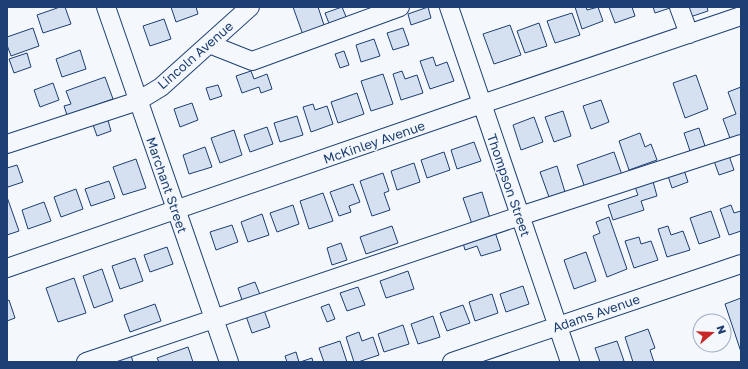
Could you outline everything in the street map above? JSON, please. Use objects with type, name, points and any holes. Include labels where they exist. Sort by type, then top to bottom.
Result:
[{"type":"street","name":"Marchant Street","points":[[106,7],[229,362]]},
{"type":"street","name":"Lincoln Avenue","points":[[7,144],[138,101],[161,87],[250,7]]},
{"type":"street","points":[[209,44],[252,61],[400,7]]},
{"type":"street","name":"Thompson Street","points":[[449,7],[570,362]]},
{"type":"street","points":[[680,7],[689,34]]},
{"type":"street","name":"McKinley Avenue","points":[[7,268],[741,16]]},
{"type":"street","points":[[86,362],[520,216],[741,144]]},
{"type":"street","name":"Adams Avenue","points":[[452,362],[741,264]]},
{"type":"building","points":[[60,7],[65,7],[71,24],[43,33],[37,15]]},
{"type":"building","points":[[171,7],[196,7],[198,14],[176,22]]},
{"type":"building","points":[[293,7],[318,7],[325,28],[303,35]]},
{"type":"building","points":[[342,7],[347,19],[330,26],[325,13]]},
{"type":"building","points":[[428,7],[431,18],[411,25],[408,14]]},
{"type":"building","points":[[575,7],[586,7],[587,10],[598,7],[603,21],[582,29]]},
{"type":"building","points":[[609,7],[632,7],[635,16],[615,23]]},
{"type":"building","points":[[653,7],[670,7],[670,8],[655,13]]},
{"type":"building","points":[[687,7],[707,7],[708,11],[690,17]]},
{"type":"building","points":[[572,13],[580,35],[555,43],[547,21]]},
{"type":"building","points":[[164,19],[171,39],[150,46],[143,26]]},
{"type":"building","points":[[539,23],[547,46],[525,53],[517,31]]},
{"type":"building","points":[[510,25],[521,55],[494,64],[483,34]]},
{"type":"building","points":[[33,28],[39,46],[11,56],[7,45],[7,37]]},
{"type":"building","points":[[403,28],[409,45],[393,50],[387,33]]},
{"type":"building","points":[[374,39],[380,56],[361,62],[356,45]]},
{"type":"building","points":[[80,50],[86,69],[62,77],[56,59]]},
{"type":"building","points":[[344,51],[349,65],[340,68],[335,54]]},
{"type":"building","points":[[27,53],[31,67],[14,73],[9,59]]},
{"type":"building","points":[[433,57],[436,66],[447,62],[454,81],[430,89],[420,61]]},
{"type":"building","points":[[251,71],[254,79],[267,74],[272,89],[261,93],[259,87],[242,93],[236,76]]},
{"type":"building","points":[[402,71],[405,79],[417,75],[423,93],[401,100],[393,74]]},
{"type":"building","points":[[383,74],[393,104],[371,111],[361,81]]},
{"type":"building","points":[[696,75],[708,109],[685,118],[673,83]]},
{"type":"building","points":[[105,77],[113,99],[67,115],[64,106],[71,104],[66,91]]},
{"type":"building","points":[[53,83],[59,100],[40,107],[34,90]]},
{"type":"building","points":[[218,85],[222,96],[210,100],[206,88]]},
{"type":"building","points":[[741,87],[741,138],[731,141],[723,119],[736,114],[728,92]]},
{"type":"building","points":[[357,93],[364,114],[338,123],[331,102]]},
{"type":"building","points":[[601,100],[609,122],[591,129],[583,106]]},
{"type":"building","points":[[192,103],[198,120],[180,127],[174,109]]},
{"type":"building","points":[[313,104],[315,110],[327,106],[333,124],[311,132],[303,107]]},
{"type":"building","points":[[563,111],[571,136],[554,142],[545,117]]},
{"type":"building","points":[[297,116],[303,135],[280,142],[274,123]]},
{"type":"building","points":[[107,117],[111,131],[97,136],[92,122]]},
{"type":"building","points":[[534,117],[543,142],[521,150],[513,125]]},
{"type":"building","points":[[267,127],[273,144],[250,152],[244,135]]},
{"type":"building","points":[[699,128],[705,146],[690,151],[684,133]]},
{"type":"building","points":[[234,130],[242,155],[220,163],[211,138]]},
{"type":"building","points":[[640,133],[645,147],[651,144],[657,160],[629,170],[619,141]]},
{"type":"building","points":[[474,142],[481,161],[457,169],[451,150]]},
{"type":"building","points":[[205,147],[212,167],[189,174],[183,155]]},
{"type":"building","points":[[444,152],[450,170],[427,178],[421,160]]},
{"type":"building","points":[[614,152],[622,175],[585,188],[577,165]]},
{"type":"building","points":[[728,153],[734,170],[719,175],[713,158]]},
{"type":"building","points":[[136,159],[146,188],[123,195],[113,167]]},
{"type":"building","points":[[414,163],[420,182],[397,190],[391,171]]},
{"type":"building","points":[[17,165],[23,182],[8,187],[7,168]]},
{"type":"building","points":[[557,166],[565,192],[549,197],[540,172]]},
{"type":"building","points":[[683,167],[688,182],[672,188],[667,173]]},
{"type":"building","points":[[383,173],[389,191],[384,193],[390,210],[372,216],[360,181]]},
{"type":"building","points":[[652,178],[657,196],[641,201],[644,210],[613,220],[608,205],[638,195],[634,184]]},
{"type":"building","points":[[109,181],[115,198],[91,206],[85,189]]},
{"type":"building","points":[[353,184],[360,202],[349,206],[351,212],[339,216],[330,192]]},
{"type":"building","points":[[76,189],[83,209],[61,217],[54,197]]},
{"type":"building","points":[[482,192],[490,218],[472,224],[463,198]]},
{"type":"building","points":[[323,193],[333,221],[309,229],[300,201]]},
{"type":"building","points":[[7,197],[19,231],[7,235]]},
{"type":"building","points":[[44,202],[51,221],[28,229],[22,210]]},
{"type":"building","points":[[293,205],[299,224],[277,232],[270,213]]},
{"type":"building","points":[[731,205],[734,213],[741,211],[741,231],[729,235],[720,209]]},
{"type":"building","points":[[711,211],[720,237],[699,244],[690,218]]},
{"type":"building","points":[[262,214],[269,235],[248,242],[241,222]]},
{"type":"building","points":[[609,217],[627,269],[607,277],[593,236],[600,233],[596,222]]},
{"type":"building","points":[[232,225],[238,242],[216,250],[210,232]]},
{"type":"building","points":[[392,226],[398,243],[366,254],[360,237]]},
{"type":"building","points":[[668,226],[671,235],[683,231],[690,250],[667,257],[658,229]]},
{"type":"building","points":[[495,232],[501,250],[481,256],[477,246],[465,250],[463,243]]},
{"type":"building","points":[[639,237],[641,244],[651,241],[658,260],[634,268],[625,241]]},
{"type":"building","points":[[341,243],[347,260],[332,265],[327,248]]},
{"type":"building","points":[[167,247],[173,264],[150,272],[144,255]]},
{"type":"building","points":[[586,252],[596,281],[574,289],[564,260]]},
{"type":"building","points":[[135,258],[143,281],[120,289],[112,266]]},
{"type":"building","points":[[102,269],[113,301],[94,308],[83,276]]},
{"type":"building","points":[[408,271],[414,289],[386,298],[380,281]]},
{"type":"building","points":[[74,278],[86,313],[58,322],[46,288]]},
{"type":"building","points":[[255,282],[261,297],[243,303],[238,288]]},
{"type":"building","points":[[523,286],[529,304],[506,312],[500,294]]},
{"type":"building","points":[[358,287],[365,305],[347,311],[340,293]]},
{"type":"building","points":[[492,294],[498,313],[475,321],[469,302]]},
{"type":"building","points":[[741,298],[741,352],[732,325],[732,313],[728,313],[725,304]]},
{"type":"building","points":[[9,300],[15,318],[7,321],[7,301]]},
{"type":"building","points":[[155,304],[161,321],[130,332],[124,315]]},
{"type":"building","points":[[329,304],[335,319],[327,322],[321,307]]},
{"type":"building","points":[[463,305],[470,323],[447,331],[440,313]]},
{"type":"building","points":[[264,310],[270,327],[252,333],[246,316]]},
{"type":"building","points":[[433,316],[440,337],[418,344],[411,324]]},
{"type":"building","points":[[403,325],[409,344],[384,352],[378,334]]},
{"type":"building","points":[[648,329],[655,348],[650,350],[654,362],[633,362],[625,337]]},
{"type":"building","points":[[359,332],[362,341],[373,337],[379,355],[354,362],[346,337]]},
{"type":"building","points":[[340,341],[347,362],[324,362],[319,348]]},
{"type":"building","points":[[617,341],[624,361],[600,362],[595,348]]},
{"type":"building","points":[[188,347],[193,362],[159,362],[157,358]]},
{"type":"building","points":[[296,352],[299,362],[287,362],[285,356]]},
{"type":"building","points":[[131,355],[133,362],[112,362]]},
{"type":"building","points":[[312,358],[313,362],[300,362]]}]
